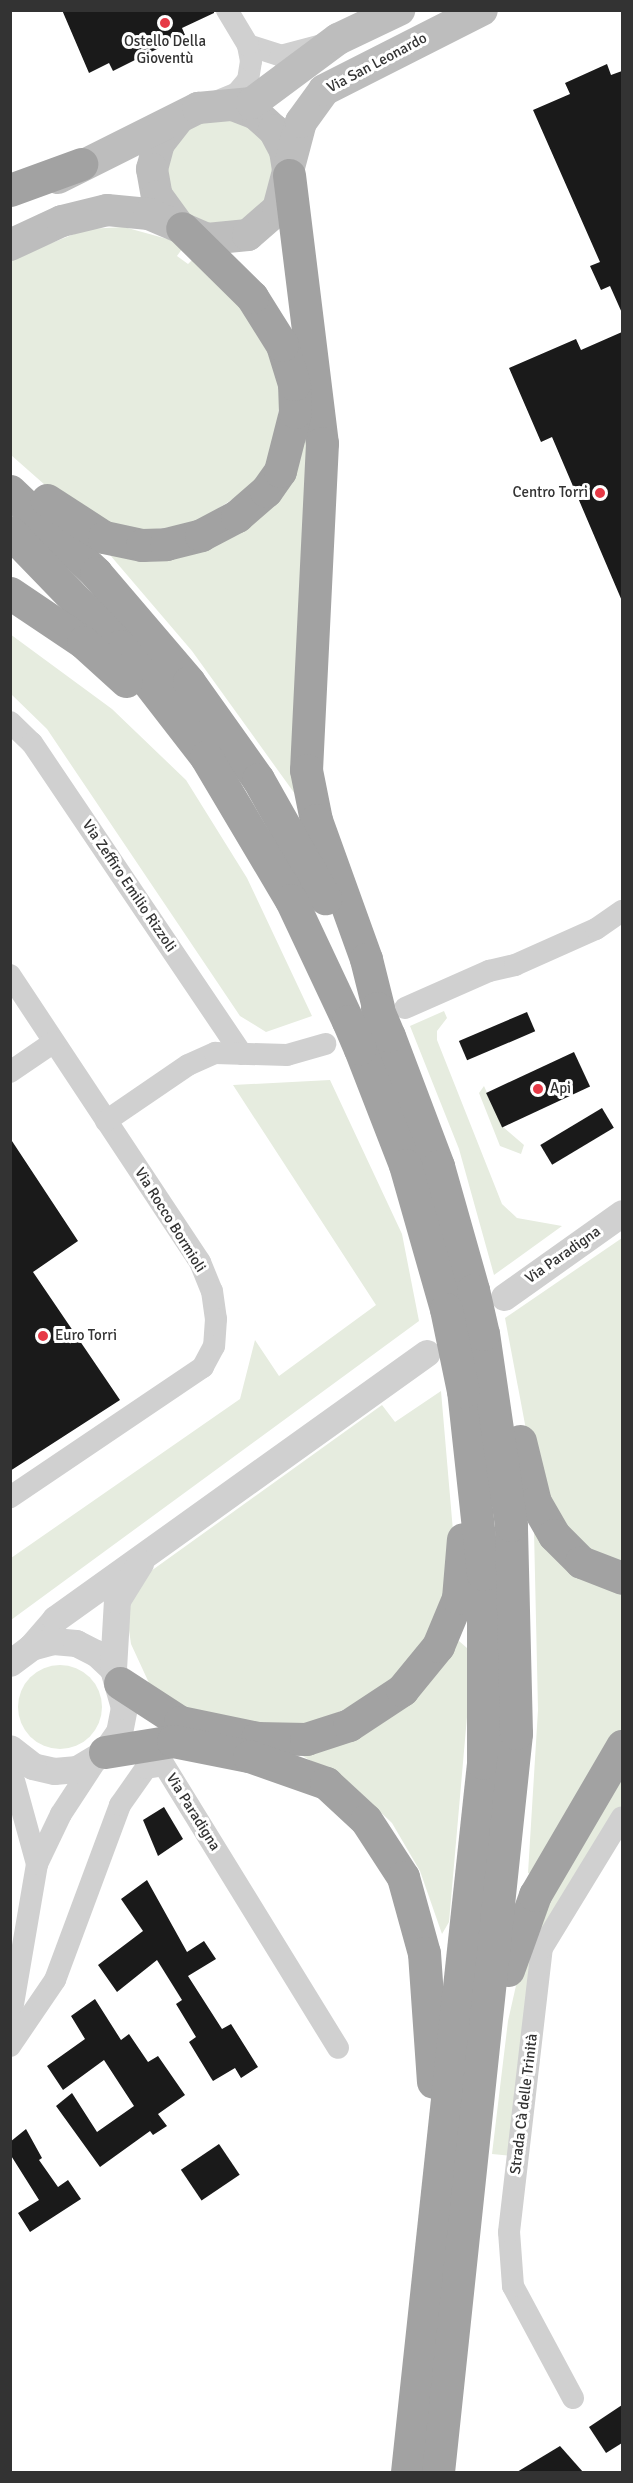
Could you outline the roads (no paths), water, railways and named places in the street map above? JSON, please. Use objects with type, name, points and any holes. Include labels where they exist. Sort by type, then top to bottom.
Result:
[{"type":"highway","points":[[10,190],[81,164]]},
{"type":"highway","points":[[289,175],[322,443],[306,770],[316,820],[366,958],[408,1176],[446,1309],[463,1391],[483,1574],[483,1763],[407,2472]]},
{"type":"highway","points":[[10,468],[82,526],[111,540],[142,545],[174,543],[210,532],[246,510],[271,484],[293,429],[295,394],[289,364],[263,311],[182,228]]},
{"type":"highway","points":[[10,491],[130,610],[218,720],[305,860],[377,1021],[488,1305],[525,1466],[541,1513],[571,1554],[592,1568],[622,1578]]},
{"type":"highway","points":[[10,532],[120,646],[232,798],[291,900],[377,1021]]},
{"type":"highway","points":[[10,593],[67,630],[117,673],[232,798]]},
{"type":"highway","points":[[438,2472],[512,1803],[517,1710],[509,1503],[488,1305]]},
{"type":"highway","points":[[116,1676],[180,1722],[273,1740],[332,1732],[396,1695],[438,1646],[458,1598],[463,1562],[463,1391]]},
{"type":"highway","points":[[101,1756],[173,1741],[288,1767],[326,1783],[366,1820],[403,1877],[424,1953],[434,2060],[425,2311]]},
{"type":"highway","points":[[471,2175],[488,2112],[506,1981],[522,1927],[539,1888],[622,1746]]},
{"type":"main road","points":[[10,204],[81,164],[210,108],[258,100],[338,39],[399,10]]},
{"type":"main road","name":"Via San Leonardo","points":[[10,245],[62,221],[107,210],[149,214],[182,228],[221,240],[248,235],[278,209],[289,175],[301,122],[324,90],[482,10]]},
{"type":"main road","points":[[182,228],[157,196],[152,170],[159,143],[210,108],[256,114],[274,130],[285,152],[289,175]]},
{"type":"street","points":[[210,108],[237,93],[248,80],[248,45],[227,10]]},
{"type":"street","points":[[248,45],[281,56],[338,39]]},
{"type":"street","name":"Via Zeffiro Emilio Rizzoli","points":[[10,722],[32,743],[242,1054]]},
{"type":"street","points":[[377,1021],[489,971],[516,965],[596,929],[622,911]]},
{"type":"street","name":"Via Rocco Bormioli","points":[[10,975],[200,1262],[212,1291],[214,1346],[202,1367],[10,1497]]},
{"type":"street","points":[[10,1072],[54,1042]]},
{"type":"street","points":[[106,1121],[188,1065],[215,1053],[287,1055],[325,1044]]},
{"type":"street","name":"Via Paradigna","points":[[488,1305],[622,1213]]},
{"type":"street","points":[[21,1655],[55,1619],[426,1353]]},
{"type":"street","points":[[10,2022],[37,1864],[61,1814],[121,1724],[124,1707],[116,1676],[117,1600],[147,1552]]},
{"type":"street","points":[[21,1655],[53,1641],[76,1643],[96,1653],[116,1676]]},
{"type":"street","points":[[10,1748],[33,1766],[54,1771],[77,1769],[101,1756]]},
{"type":"street","name":"Via Paradigna","points":[[10,2046],[55,1980],[120,1805],[146,1768],[164,1765],[338,2048]]},
{"type":"street","points":[[10,1766],[37,1864]]},
{"type":"street","name":"Strada Cà delle Trinità","points":[[573,2397],[513,2286],[509,2232],[542,1948],[622,1817]]},
{"type":"place","name":"Ostello Della Gioventù","points":[[165,23]]},
{"type":"place","name":"Centro Torri","points":[[600,493]]},
{"type":"place","name":"Api","points":[[538,1089]]},
{"type":"place","name":"Euro Torri","points":[[43,1336]]}]
